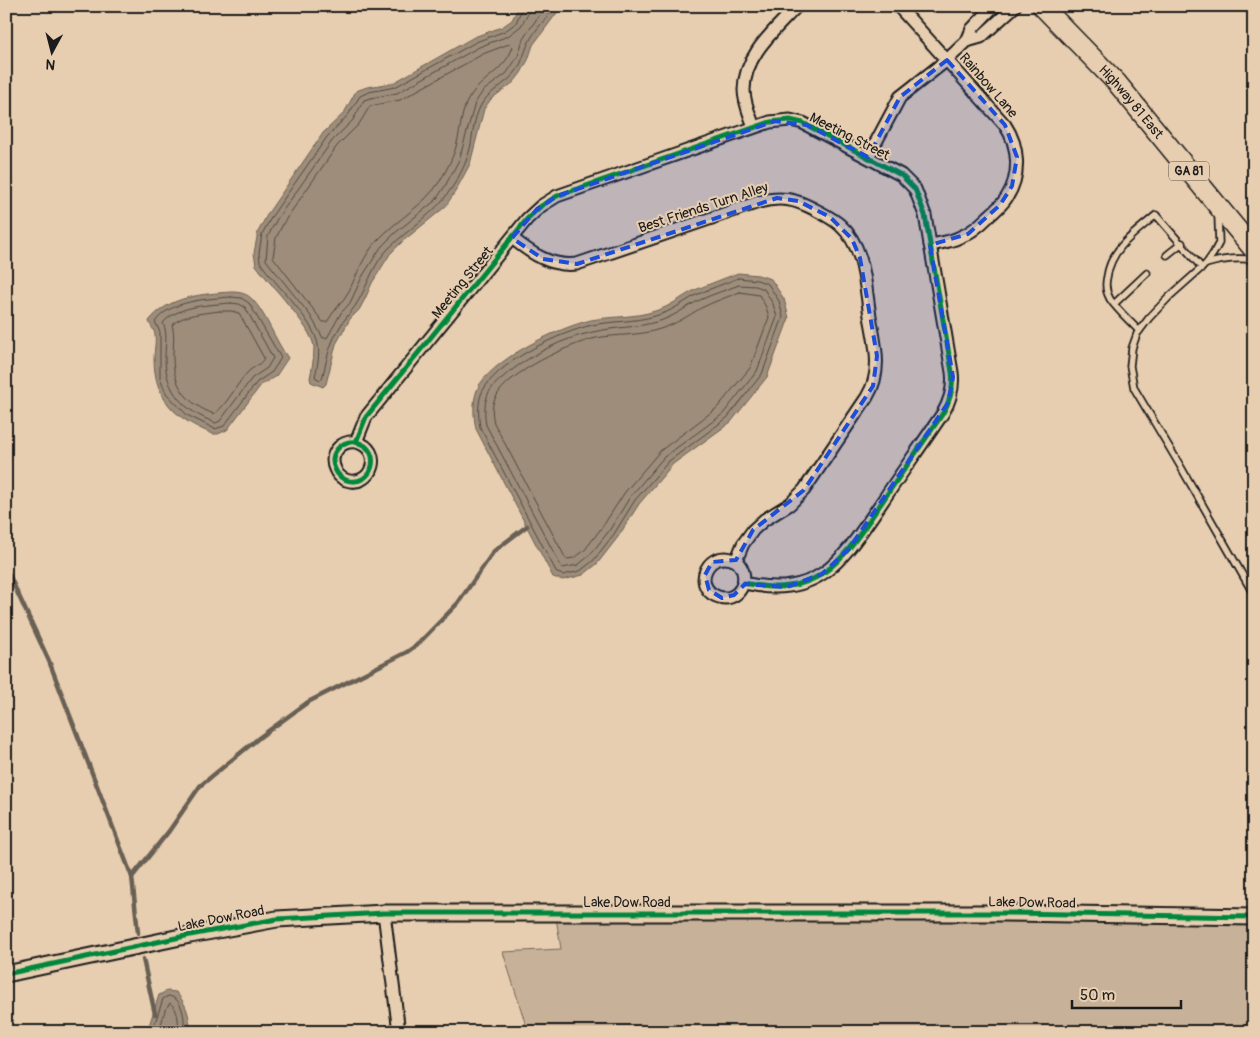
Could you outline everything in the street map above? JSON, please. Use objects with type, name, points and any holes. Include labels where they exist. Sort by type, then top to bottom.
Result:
[{"type":"main road","name":"Highway 81 East","points":[[1042,6],[1117,83],[1254,250]]},
{"type":"street","points":[[754,128],[745,96],[747,71],[758,50],[796,6]]},
{"type":"street","name":"Rainbow Lane","points":[[898,6],[1005,125],[1015,143],[1017,164],[1014,179],[1009,193],[1000,205],[979,226],[957,239],[930,245]]},
{"type":"street","points":[[868,157],[900,97],[947,60],[967,41],[972,29],[994,6]]},
{"type":"street","points":[[967,41],[981,37],[1015,6]]},
{"type":"street","name":"Meeting Street","points":[[356,442],[366,417],[537,209],[557,196],[754,128],[779,120],[799,122],[817,129],[901,175],[912,185],[922,205],[930,245],[953,377],[951,394],[945,410],[849,550],[837,562],[811,579],[787,587],[767,588],[744,584]]},
{"type":"street","name":"Best Friends Turn Alley","points":[[512,238],[538,257],[553,262],[577,264],[760,202],[782,198],[798,201],[834,220],[852,238],[860,258],[877,356],[874,382],[867,397],[804,490],[790,504],[752,530],[743,544],[736,561]]},
{"type":"street","points":[[724,558],[736,561],[743,571],[744,584],[737,594],[725,598],[713,594],[706,585],[705,572],[712,562],[724,558]]},
{"type":"street","name":"Lake Dow Road","points":[[6,974],[276,919],[384,913],[1005,912],[1254,917]]},
{"type":"street","points":[[384,913],[399,1032]]},
{"type":"lane","points":[[1217,205],[1219,243],[1204,266],[1170,296],[1139,331],[1132,348],[1130,366],[1134,388],[1254,595]]},
{"type":"lane","points":[[1139,331],[1114,304],[1105,286],[1108,268],[1114,254],[1128,239],[1156,215],[1204,266]]},
{"type":"lane","points":[[1167,255],[1182,243]]},
{"type":"lane","points":[[1204,266],[1224,259],[1240,258],[1254,260]]},
{"type":"lane","points":[[1114,304],[1148,273]]},
{"type":"highlighted area","points":[[947,60],[1005,125],[1017,157],[1012,186],[1000,205],[968,234],[930,245],[953,377],[948,403],[849,549],[822,574],[787,587],[745,584],[734,595],[722,598],[709,590],[705,575],[712,562],[736,560],[753,530],[804,490],[873,386],[877,356],[860,258],[852,239],[830,217],[798,201],[777,198],[577,264],[543,259],[512,238],[537,209],[557,196],[775,121],[807,125],[868,157],[900,97]]},
{"type":"shaded area","points":[[554,905],[1198,920],[1254,918],[1254,1032],[528,1032],[503,952],[561,949]]},
{"type":"water","points":[[519,6],[562,6],[533,45],[521,73],[514,82],[491,99],[484,109],[470,164],[445,207],[390,254],[372,283],[359,310],[350,319],[336,344],[326,384],[323,387],[311,382],[314,347],[306,328],[256,265],[254,253],[258,232],[268,213],[323,133],[344,113],[356,91],[367,87],[393,83],[474,37],[502,27],[512,20]]},
{"type":"water","points":[[738,273],[758,275],[771,279],[784,299],[789,318],[767,377],[731,422],[673,464],[639,504],[618,537],[597,564],[583,575],[563,580],[553,577],[476,429],[474,406],[477,389],[480,384],[501,363],[530,344],[562,329],[591,320],[639,315],[655,311],[695,290]]},
{"type":"water","points":[[231,292],[243,293],[253,300],[262,312],[288,358],[276,376],[261,385],[227,430],[213,434],[188,422],[163,397],[155,373],[155,337],[149,321],[166,306],[176,301],[198,295]]},
{"type":"water","points":[[167,991],[176,992],[183,1001],[188,1016],[190,1032],[147,1032],[159,995]]},
{"type":"waterway","points":[[132,877],[169,831],[200,786],[260,737],[308,702],[407,652],[418,644],[458,603],[494,551],[527,526]]},
{"type":"waterway","points":[[6,568],[49,661],[132,877],[138,933]]},
{"type":"waterway","points":[[143,959],[155,1014]]},
{"type":"cycle path","points":[[356,442],[345,443],[337,449],[333,458],[336,471],[346,480],[355,481],[363,479],[372,467],[370,452],[365,446],[356,442],[366,417],[527,219],[541,206],[557,196],[770,122],[790,120],[803,123],[901,175],[915,189],[925,215],[952,372],[952,388],[948,404],[943,413],[842,557],[828,570],[811,580],[793,586],[770,587],[744,583]]},
{"type":"cycle path","points":[[6,974],[190,935],[277,919],[384,913],[1005,913],[1254,917]]}]
